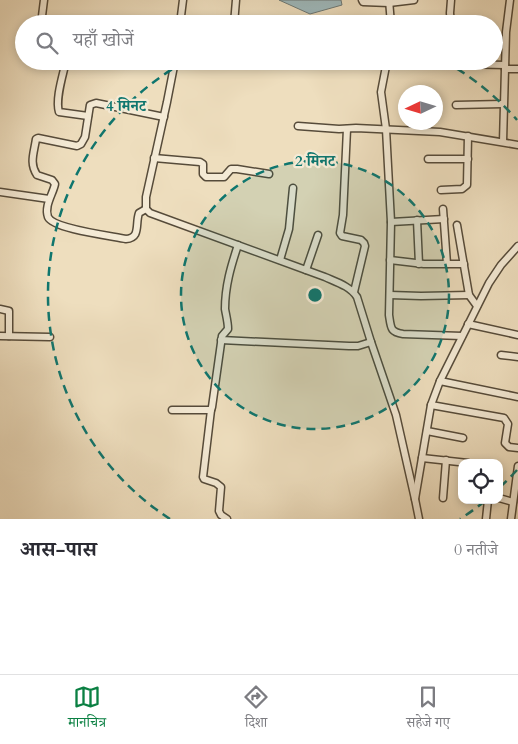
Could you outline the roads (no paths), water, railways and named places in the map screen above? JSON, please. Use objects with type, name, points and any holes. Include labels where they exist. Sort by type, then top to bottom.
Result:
[{"type":"street","points":[[42,15],[44,0]]},
{"type":"street","points":[[181,15],[183,0]]},
{"type":"street","points":[[235,15],[236,0]]},
{"type":"street","points":[[362,0],[363,2],[414,0]]},
{"type":"street","points":[[450,15],[451,0]]},
{"type":"street","points":[[503,142],[506,32],[510,0]]},
{"type":"street","points":[[389,1],[390,15]]},
{"type":"street","points":[[505,67],[518,69]]},
{"type":"street","points":[[64,70],[60,90],[59,112],[88,116]]},
{"type":"street","points":[[173,70],[146,197],[146,210],[306,270],[346,286],[354,292],[396,415],[419,519]]},
{"type":"street","points":[[385,70],[381,92],[386,129],[391,222],[389,315],[391,328],[395,332],[403,334],[462,336]]},
{"type":"street","points":[[146,210],[139,213],[134,237],[126,239],[71,229],[52,222],[47,212],[49,199],[55,184],[52,180],[37,175],[33,168],[32,159],[36,139],[40,138],[77,146],[81,144],[90,105],[96,103],[164,117]]},
{"type":"street","points":[[456,105],[504,104]]},
{"type":"street","points":[[298,126],[440,132],[518,145]]},
{"type":"street","points":[[348,129],[343,214],[340,233],[342,236],[361,240],[365,246],[354,292]]},
{"type":"street","points":[[441,190],[462,189],[467,185],[468,136]]},
{"type":"street","points":[[154,158],[200,162],[203,174],[206,177],[224,177],[231,170],[237,168],[270,174]]},
{"type":"street","points":[[428,159],[468,159]]},
{"type":"street","points":[[280,260],[289,229],[293,188]]},
{"type":"street","points":[[0,192],[49,199]]},
{"type":"street","points":[[443,209],[447,264]]},
{"type":"street","points":[[391,222],[444,219]]},
{"type":"street","points":[[417,220],[419,264]]},
{"type":"street","points":[[457,225],[469,295],[477,306]]},
{"type":"street","points":[[306,270],[318,235]]},
{"type":"street","points":[[227,519],[219,511],[221,486],[203,477],[221,340],[228,329],[225,310],[227,286],[230,269],[238,245]]},
{"type":"street","points":[[415,499],[431,405],[440,381],[489,282],[518,246]]},
{"type":"street","points":[[390,260],[419,264],[464,264]]},
{"type":"street","points":[[390,295],[469,295]]},
{"type":"street","points":[[0,309],[9,311],[9,336]]},
{"type":"street","points":[[468,324],[518,335]]},
{"type":"street","points":[[0,336],[50,337]]},
{"type":"street","points":[[221,340],[349,346],[358,346],[371,342]]},
{"type":"street","points":[[501,355],[518,357]]},
{"type":"street","points":[[440,381],[518,396]]},
{"type":"street","points":[[431,405],[504,418],[508,424],[505,443],[518,448]]},
{"type":"street","points":[[172,410],[211,410]]},
{"type":"street","points":[[427,431],[463,438]]},
{"type":"street","points":[[422,458],[458,462]]},
{"type":"street","points":[[443,498],[446,460]]},
{"type":"street","points":[[511,519],[518,466]]},
{"type":"street","points":[[486,519],[488,504]]},
{"type":"water","points":[[279,0],[341,0],[342,5],[310,14]]}]
